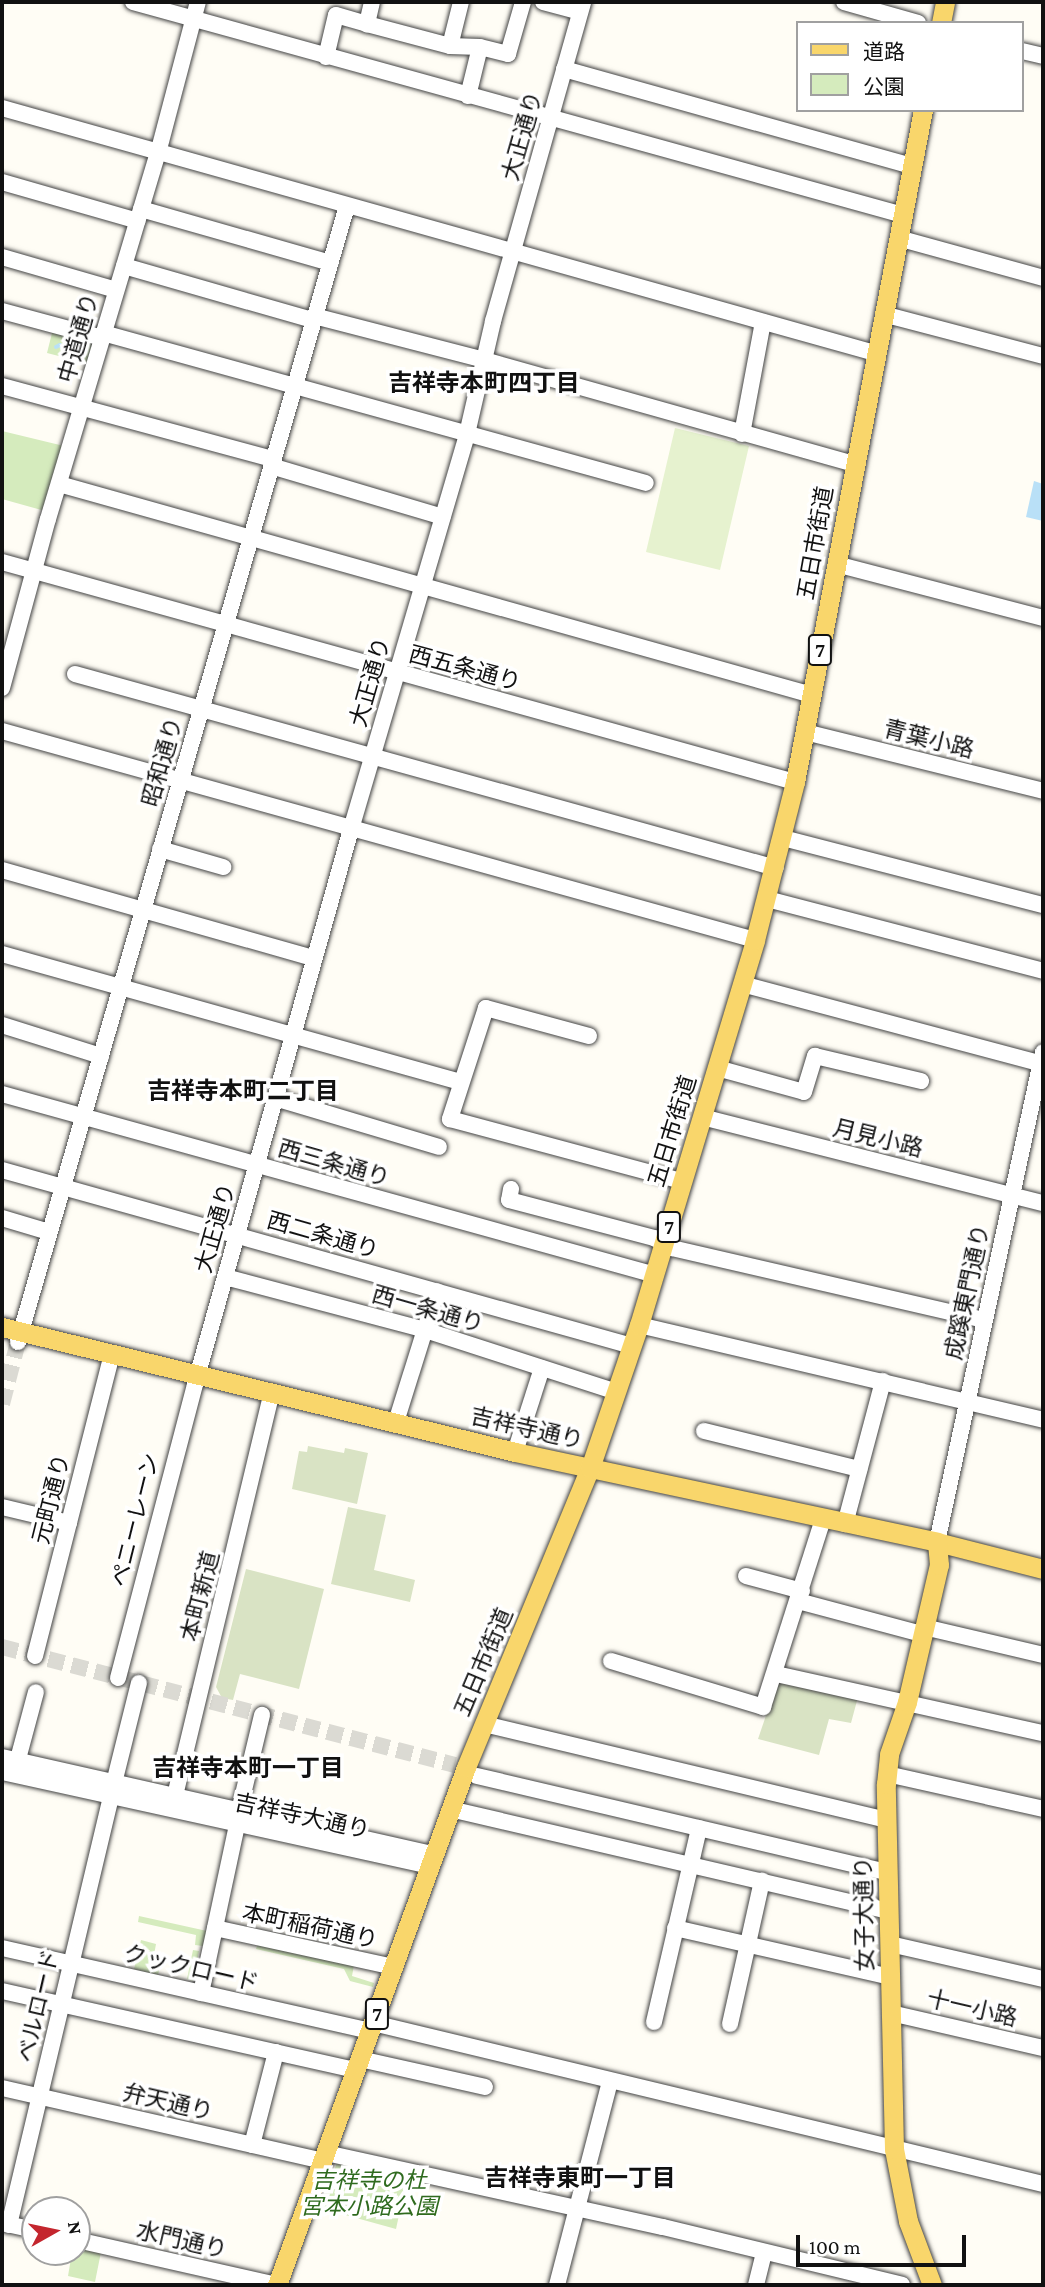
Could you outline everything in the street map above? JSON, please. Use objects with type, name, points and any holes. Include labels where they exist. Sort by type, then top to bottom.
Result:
[{"type":"main road","points":[[941,21],[945,2]]},
{"type":"main road","name":"五日市街道","points":[[277,2285],[450,1809],[590,1468],[655,1275],[742,984],[776,868],[795,782],[923,112]]},
{"type":"main road","name":"吉祥寺通り","points":[[13,1334],[112,1354],[515,1452],[937,1542],[1043,1569]]},
{"type":"main road","name":"女子大通り","points":[[932,2285],[908,2221],[894,2149],[886,1820],[887,1774],[891,1747],[907,1702],[939,1565],[937,1542]]},
{"type":"street","points":[[132,2],[903,215]]},
{"type":"street","name":"中道通り","points":[[2,688],[6,652],[140,215],[198,2]]},
{"type":"street","points":[[367,24],[372,2]]},
{"type":"street","points":[[450,46],[461,2]]},
{"type":"street","points":[[326,57],[336,15],[450,46],[480,47],[508,54],[523,2]]},
{"type":"street","points":[[542,2],[582,7]]},
{"type":"street","points":[[844,2],[911,21]]},
{"type":"street","name":"大正通り","points":[[197,1375],[351,829],[467,434],[512,254],[582,7]]},
{"type":"street","points":[[468,96],[480,47]]},
{"type":"street","points":[[1024,51],[1043,56]]},
{"type":"street","points":[[564,69],[912,166]]},
{"type":"street","points":[[2,108],[512,254],[875,353]]},
{"type":"street","points":[[2,182],[330,263]]},
{"type":"street","name":"昭和通り","points":[[13,1334],[50,1231],[347,206]]},
{"type":"street","points":[[898,238],[1043,278]]},
{"type":"street","points":[[2,257],[116,290]]},
{"type":"street","points":[[124,266],[309,319],[314,318],[484,360],[854,464]]},
{"type":"street","points":[[2,311],[295,386],[646,483]]},
{"type":"street","points":[[883,314],[1042,351]]},
{"type":"street","points":[[742,434],[763,322]]},
{"type":"street","points":[[2,386],[272,463],[443,517]]},
{"type":"street","points":[[59,484],[811,695]]},
{"type":"street","name":"西五条通り","points":[[2,562],[795,782]]},
{"type":"street","points":[[836,564],[1043,618]]},
{"type":"street","points":[[75,674],[776,868]]},
{"type":"street","points":[[2,731],[755,940]]},
{"type":"street","name":"青葉小路","points":[[805,732],[1043,791]]},
{"type":"street","points":[[783,838],[1043,905]]},
{"type":"street","points":[[160,849],[223,867]]},
{"type":"street","points":[[2,870],[314,958]]},
{"type":"street","points":[[767,899],[1043,971]]},
{"type":"street","points":[[2,954],[460,1082]]},
{"type":"street","points":[[742,984],[1042,1060]]},
{"type":"street","points":[[589,1036],[486,1008],[450,1119],[682,1181]]},
{"type":"street","points":[[2,1025],[100,1056]]},
{"type":"street","points":[[717,1068],[804,1092],[815,1056],[920,1081]]},
{"type":"street","name":"成蹊東門通り","points":[[937,1542],[1042,1060]]},
{"type":"street","name":"西三条通り","points":[[2,1094],[655,1275]]},
{"type":"street","points":[[275,1098],[439,1147]]},
{"type":"street","name":"月見小路","points":[[702,1117],[1043,1203]]},
{"type":"street","name":"西二条通り","points":[[2,1170],[632,1346]]},
{"type":"street","points":[[511,1189],[509,1199],[664,1244],[984,1320]]},
{"type":"street","points":[[2,1218],[50,1231]]},
{"type":"street","name":"西一条通り","points":[[225,1277],[425,1330],[617,1392]]},
{"type":"street","points":[[396,1422],[437,1291]]},
{"type":"street","points":[[639,1325],[1043,1420]]},
{"type":"street","name":"元町通り","points":[[35,1656],[112,1354]]},
{"type":"street","points":[[515,1452],[542,1368]]},
{"type":"street","name":"ペニーレーン","points":[[118,1678],[197,1375]]},
{"type":"street","points":[[845,1524],[883,1381]]},
{"type":"street","name":"本町新道","points":[[174,1803],[272,1392]]},
{"type":"street","points":[[704,1431],[859,1469]]},
{"type":"street","points":[[2,1507],[69,1523]]},
{"type":"street","points":[[611,1661],[764,1707],[823,1519]]},
{"type":"street","points":[[746,1576],[800,1596],[923,1631],[1043,1655]]},
{"type":"street","points":[[776,1674],[1043,1733]]},
{"type":"street","name":"ベルロード","points":[[6,2224],[40,2096],[139,1683]]},
{"type":"street","points":[[10,1758],[36,1692]]},
{"type":"street","points":[[201,1993],[262,1715]]},
{"type":"street","points":[[484,1724],[886,1820]]},
{"type":"street","name":"吉祥寺大通り","points":[[10,1758],[112,1790]]},
{"type":"street","points":[[466,1769],[887,1872]]},
{"type":"street","name":"吉祥寺大通り","points":[[2,1772],[112,1790],[431,1860]]},
{"type":"street","points":[[887,1774],[1043,1809]]},
{"type":"street","points":[[450,1809],[888,1911]]},
{"type":"street","points":[[654,2022],[699,1828]]},
{"type":"street","points":[[730,2024],[762,1881]]},
{"type":"street","name":"本町稲荷通り","points":[[215,1928],[394,1967]]},
{"type":"street","points":[[675,1928],[890,1977]]},
{"type":"street","points":[[890,1944],[1043,1979]]},
{"type":"street","name":"クックロード","points":[[2,1948],[201,1993],[372,2027],[1043,2184]]},
{"type":"street","points":[[2,1991],[276,2052],[485,2087]]},
{"type":"street","name":"十一小路","points":[[891,2013],[1043,2048]]},
{"type":"street","points":[[252,2145],[276,2052]]},
{"type":"street","points":[[557,2285],[610,2081]]},
{"type":"street","name":"弁天通り","points":[[2,2088],[252,2145],[325,2157],[577,2208],[764,2252],[874,2282],[902,2285]]},
{"type":"street","name":"水門通り","points":[[91,2243],[277,2285]]},
{"type":"street","points":[[756,2285],[764,2252]]},
{"type":"green space","points":[[53,329],[96,341],[90,364],[47,353]]},
{"type":"green space","points":[[675,428],[749,446],[720,570],[646,552]]},
{"type":"green space","points":[[2,431],[64,446],[45,511],[2,499]]},
{"type":"green space","points":[[308,1446],[344,1453],[345,1448],[368,1453],[357,1504],[292,1489],[299,1451],[307,1452]]},
{"type":"green space","points":[[348,1507],[386,1515],[374,1570],[415,1580],[410,1602],[331,1584]]},
{"type":"green space","points":[[246,1569],[324,1589],[299,1689],[240,1674],[233,1700],[222,1698],[216,1687]]},
{"type":"green space","points":[[778,1680],[858,1697],[851,1723],[829,1719],[819,1755],[758,1739]]},
{"type":"green space","points":[[139,1916],[207,1931],[203,1946],[195,1945],[196,1935],[138,1922]]},
{"type":"green space","points":[[141,1940],[156,1944],[154,1955],[162,1957],[158,1975],[134,1969]]},
{"type":"green space","points":[[258,1943],[354,1965],[352,1976],[374,1983],[373,1987],[350,1981],[344,1969],[256,1949]]},
{"type":"green space","points":[[193,1950],[199,1951],[193,1981],[187,1979]]},
{"type":"green space","name":"吉祥寺の杜 宮本小路公園","points":[[338,2160],[408,2174],[396,2229],[320,2208]]},
{"type":"green space","points":[[91,2250],[101,2252],[95,2282],[68,2276],[70,2266],[91,2266]]},
{"type":"water","points":[[1034,481],[1043,484],[1043,521],[1026,517]]},
{"type":"waterway","points":[[56,347],[60,345],[70,352]]},
{"type":"tunnel","points":[[2,1404],[18,1342]]},
{"type":"tunnel","points":[[2,1647],[455,1765]]},
{"type":"district","name":"吉祥寺本町四丁目","points":[[484,383]]},
{"type":"district","name":"吉祥寺本町二丁目","points":[[243,1091]]},
{"type":"district","name":"吉祥寺本町一丁目","points":[[248,1768]]},
{"type":"district","name":"吉祥寺東町一丁目","points":[[580,2178]]}]
